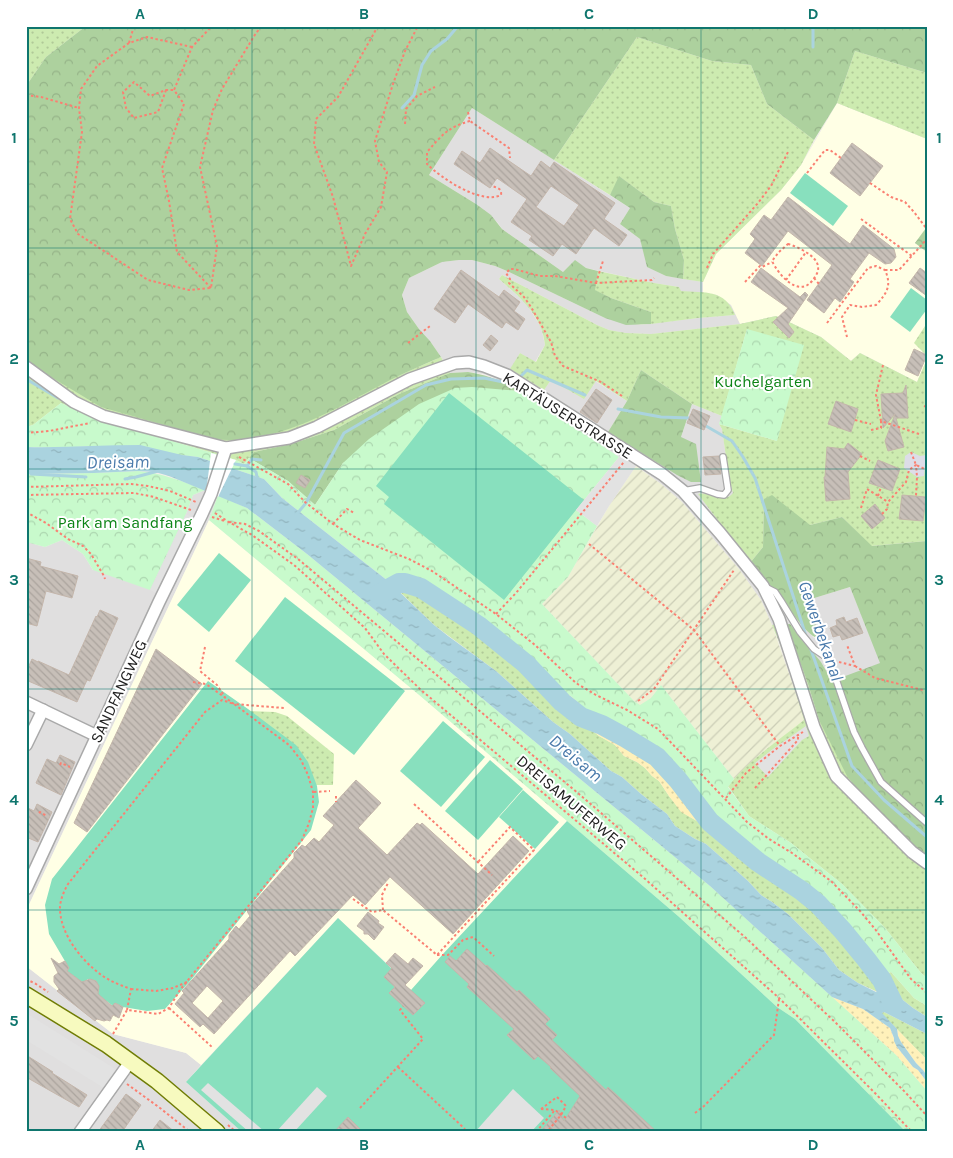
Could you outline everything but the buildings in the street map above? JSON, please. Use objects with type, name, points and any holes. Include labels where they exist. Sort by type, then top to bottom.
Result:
[{"type":"main road","points":[[26,995],[106,1044],[157,1081],[217,1132]]},
{"type":"street","name":"KARTÄUSERSTRASSE","points":[[26,367],[74,402],[103,416],[224,452],[289,438],[317,427],[410,379],[455,363],[469,362],[507,375],[662,474],[683,491],[720,533],[763,586],[779,619],[814,727],[836,776],[912,852],[927,863]]},
{"type":"street","name":"SANDFANGWEG","points":[[26,889],[159,602],[204,510],[224,452]]},
{"type":"street","points":[[26,702],[97,736]]},
{"type":"street","points":[[26,745],[43,710]]},
{"type":"street","points":[[80,1132],[130,1062]]},
{"type":"lane","points":[[683,491],[700,488],[724,495],[728,490],[723,457]]},
{"type":"lane","points":[[763,586],[775,592],[800,632],[814,649],[829,659],[854,732],[881,782],[927,823]]},
{"type":"path","points":[[129,43],[134,26]]},
{"type":"path","points":[[174,90],[192,47],[212,26]]},
{"type":"path","points":[[211,288],[217,246],[200,166],[213,110],[222,89],[262,26]]},
{"type":"path","points":[[378,26],[338,97],[316,118],[314,144],[333,197],[352,266],[365,234],[381,206],[387,172],[379,162],[375,141],[405,51],[418,26]]},
{"type":"path","points":[[192,47],[147,37],[129,43],[97,66],[81,89],[79,108],[82,132],[70,219],[78,234],[148,280],[189,290],[211,288]]},
{"type":"path","points":[[166,90],[158,112],[134,118],[126,108],[123,92],[134,82],[150,96],[166,90],[174,90]]},
{"type":"path","points":[[405,124],[406,109],[417,96],[435,87]]},
{"type":"path","points":[[174,90],[184,104],[162,168],[177,252],[211,288]]},
{"type":"path","points":[[26,95],[41,97],[79,108]]},
{"type":"path","points":[[468,112],[470,121],[509,148],[510,158]]},
{"type":"path","points":[[470,121],[456,125],[440,137],[427,152],[427,164],[434,171],[460,188],[486,198],[496,198],[501,195],[500,188],[492,186]]},
{"type":"path","points":[[707,268],[713,254],[758,204],[771,186],[789,150]]},
{"type":"path","points":[[807,173],[825,150],[830,150],[841,158]]},
{"type":"path","points":[[827,322],[868,268],[876,266],[885,270],[899,270],[927,238],[926,228],[904,202],[891,197],[870,183]]},
{"type":"path","points":[[861,219],[912,256]]},
{"type":"path","points":[[745,282],[760,266],[762,267],[772,262],[788,244],[806,252],[819,266],[809,284],[802,286],[793,285],[786,280],[772,262]]},
{"type":"path","points":[[786,280],[806,252]]},
{"type":"path","points":[[596,283],[603,261]]},
{"type":"path","points":[[622,396],[601,382],[563,366],[555,356],[551,342],[531,307],[524,297],[509,283],[510,279],[506,273],[510,269],[514,269],[540,276],[555,276],[596,283],[652,280],[654,278]]},
{"type":"path","points":[[847,337],[842,317],[850,305],[862,307],[876,305],[886,294],[890,280],[885,270]]},
{"type":"path","points":[[814,278],[819,284]]},
{"type":"path","points":[[408,343],[430,326]]},
{"type":"path","points":[[871,430],[881,428],[876,395],[883,365]]},
{"type":"path","points":[[26,432],[49,431],[88,423],[96,421],[103,416]]},
{"type":"path","points":[[855,420],[870,424]]},
{"type":"path","points":[[881,422],[919,434]]},
{"type":"path","points":[[911,452],[916,465],[916,496]]},
{"type":"path","points":[[496,614],[535,570],[630,454]]},
{"type":"path","points":[[860,456],[870,461]]},
{"type":"path","points":[[240,458],[288,484],[304,502],[333,524],[360,540],[409,559],[432,571],[496,614],[535,645],[576,683],[658,729],[747,822],[831,881],[865,917],[911,979],[927,993]]},
{"type":"path","points":[[916,465],[927,470]]},
{"type":"path","points":[[882,514],[887,509],[888,502],[906,482],[909,470],[916,465]]},
{"type":"path","points":[[26,487],[131,484],[148,486],[170,491],[227,522],[245,524],[259,531],[298,559],[579,794],[746,938],[836,1023],[927,1116]]},
{"type":"path","points":[[878,496],[881,487]]},
{"type":"path","points":[[861,508],[867,489],[888,502]]},
{"type":"path","points":[[26,495],[143,494],[181,506],[204,510]]},
{"type":"path","points":[[333,524],[347,508],[354,513]]},
{"type":"path","name":"DREISAMUFERWEG","points":[[204,510],[252,535],[301,571],[366,628],[384,654],[421,690],[644,878],[779,998],[912,1132]]},
{"type":"path","points":[[26,512],[46,523],[68,539],[83,546],[91,554],[105,579]]},
{"type":"path","points":[[589,544],[694,630],[780,746]]},
{"type":"path","points":[[638,702],[654,689],[737,566],[743,561]]},
{"type":"path","points":[[847,645],[854,666]]},
{"type":"path","points":[[206,647],[200,671],[217,684],[227,699]]},
{"type":"path","points":[[829,659],[854,666],[875,678],[927,691]]},
{"type":"path","points":[[127,1010],[158,1014],[169,1008],[180,990],[302,840],[313,808],[314,792],[308,774],[301,760],[289,745],[206,684],[193,682]]},
{"type":"path","points":[[189,981],[173,988],[156,991],[131,989],[116,984],[100,974],[76,950],[67,935],[60,906],[63,895],[68,884],[205,712],[222,700],[234,704],[284,708]]},
{"type":"path","points":[[726,798],[746,773],[757,764],[798,734],[814,727]]},
{"type":"path","points":[[755,788],[798,740],[798,734]]},
{"type":"path","points":[[314,792],[330,792]]},
{"type":"path","points":[[336,796],[336,802]]},
{"type":"path","points":[[414,804],[492,875]]},
{"type":"path","points":[[437,955],[534,850],[510,828],[478,862]]},
{"type":"path","points":[[388,883],[382,895],[383,910],[437,955],[448,954],[463,940],[472,937],[494,956]]},
{"type":"path","points":[[352,899],[372,912],[383,910]]},
{"type":"path","points":[[106,1044],[127,1010],[131,989]]},
{"type":"path","points":[[695,1113],[774,1035],[779,998]]},
{"type":"path","points":[[360,1108],[423,1039],[400,1010],[403,1006]]},
{"type":"path","points":[[169,1008],[212,1047]]},
{"type":"path","points":[[398,1067],[465,1129]]},
{"type":"path","points":[[119,1078],[190,1132]]},
{"type":"path","points":[[546,1132],[561,1115],[566,1106],[557,1098],[541,1108],[555,1110],[561,1115],[566,1118]]},
{"type":"path","points":[[536,1132],[555,1110]]},
{"type":"shaded area","points":[[837,103],[927,139],[927,228],[915,243],[927,252],[927,323],[915,343],[927,356],[927,359],[917,382],[860,353],[851,361],[821,337],[805,329],[740,324],[651,334],[626,333],[609,330],[597,325],[502,275],[499,279],[526,303],[541,327],[545,345],[535,362],[520,353],[511,369],[544,390],[551,380],[593,386],[595,381],[627,401],[608,432],[681,437],[692,404],[722,416],[719,424],[722,429],[733,493],[731,496],[723,499],[701,493],[698,494],[793,615],[814,638],[819,639],[808,600],[850,587],[881,663],[832,682],[821,662],[790,624],[772,625],[761,600],[739,569],[682,502],[627,459],[619,457],[509,384],[484,374],[468,372],[450,373],[430,341],[407,312],[402,295],[409,278],[442,262],[472,260],[507,271],[605,318],[641,325],[735,315],[727,301],[717,295],[680,291],[679,287],[586,268],[575,261],[563,272],[502,229],[498,223],[476,204],[429,175],[472,108],[630,208],[620,224],[640,239],[648,267],[666,276],[703,282],[801,165]]},
{"type":"shaded area","points":[[837,103],[927,139],[927,228],[915,243],[927,252],[927,323],[915,343],[927,356],[927,359],[917,382],[860,353],[851,361],[821,337],[776,316],[740,324],[731,305],[717,295],[703,293],[703,282],[716,254],[781,190],[801,165]]},
{"type":"shaded area","points":[[911,452],[920,456],[926,455],[924,476],[917,477],[904,468],[905,456]]},
{"type":"shaded area","points":[[619,457],[627,459],[636,466],[597,526],[576,510]]},
{"type":"shaded area","points":[[636,466],[682,502],[739,569],[761,600],[772,625],[805,720],[763,752],[734,779],[661,685],[651,698],[640,706],[542,604],[568,577],[609,506]]},
{"type":"shaded area","points":[[205,490],[218,495],[209,520],[26,911],[26,542],[45,547],[62,540],[83,554],[93,570],[186,514],[193,495]]},
{"type":"shaded area","points":[[186,514],[194,518],[158,594],[150,590]]},
{"type":"shaded area","points":[[209,520],[567,821],[411,991],[403,984],[392,968],[338,918],[201,1065],[186,1053],[113,1034],[26,966],[26,911]]},
{"type":"shaded area","points":[[806,726],[809,736],[802,740],[768,777],[755,763]]},
{"type":"shaded area","points":[[26,966],[113,1034],[186,1053],[201,1065],[186,1082],[242,1132],[26,1132]]},
{"type":"shaded area","points":[[26,1013],[117,1070],[104,1088],[26,1040]]},
{"type":"shaded area","points":[[208,1083],[265,1132],[249,1132],[201,1090]]},
{"type":"shaded area","points":[[317,1087],[327,1096],[294,1132],[276,1132]]},
{"type":"shaded area","points":[[513,1089],[544,1118],[531,1132],[475,1132]]},
{"type":"green space","points":[[26,26],[86,26],[46,57],[26,86]]},
{"type":"green space","points":[[86,26],[927,26],[927,73],[855,51],[837,103],[814,140],[767,104],[751,65],[712,61],[637,37],[554,160],[472,108],[429,175],[476,204],[491,215],[502,229],[563,272],[575,260],[586,268],[598,271],[595,290],[611,298],[651,312],[651,324],[626,325],[605,318],[495,266],[472,260],[442,262],[409,278],[402,295],[407,312],[441,357],[392,379],[328,412],[283,431],[237,440],[213,439],[101,407],[26,362],[26,86],[46,57]]},
{"type":"green space","points":[[637,37],[712,61],[751,65],[767,104],[814,140],[801,165],[781,190],[716,254],[703,282],[683,279],[684,260],[671,206],[654,202],[620,177],[610,195],[554,160]]},
{"type":"green space","points":[[855,51],[927,73],[927,139],[837,103]]},
{"type":"green space","points":[[805,173],[848,206],[833,226],[790,193]]},
{"type":"green space","points":[[619,176],[654,202],[671,206],[684,260],[683,279],[666,276],[647,267],[640,239],[620,224],[630,208],[610,195]]},
{"type":"green space","points":[[927,228],[927,252],[915,243]]},
{"type":"green space","points":[[598,271],[679,287],[681,291],[713,294],[726,301],[735,315],[651,324],[651,312],[594,290]]},
{"type":"green space","points":[[502,275],[609,330],[651,334],[740,324],[776,316],[821,337],[851,361],[860,353],[917,382],[927,359],[927,541],[871,546],[842,517],[810,525],[764,500],[763,547],[750,563],[698,494],[725,498],[733,493],[722,429],[719,424],[777,441],[747,329],[722,416],[692,404],[641,370],[627,401],[596,381],[584,399],[551,380],[544,390],[510,369],[520,353],[536,362],[545,345],[542,331],[532,312],[499,279]]},
{"type":"green space","points":[[911,288],[927,300],[927,309],[910,332],[890,317]]},
{"type":"green space","points":[[927,323],[927,356],[914,343]]},
{"type":"green space","name":"Kuchelgarten","points":[[747,329],[804,345],[777,441],[719,424]]},
{"type":"green space","points":[[441,357],[450,373],[399,394],[334,430],[291,444],[254,452],[244,464],[105,421],[61,403],[33,425],[26,427],[26,362],[395,377]]},
{"type":"green space","points":[[641,370],[692,404],[681,437],[696,444],[701,482],[691,482],[677,475],[608,432],[627,401]]},
{"type":"green space","points":[[468,372],[495,379],[519,391],[497,390],[343,463],[315,505],[288,481],[249,458],[254,452],[291,444],[334,430],[399,394],[450,373]]},
{"type":"green space","points":[[472,387],[519,391],[619,457],[576,510],[597,526],[568,577],[542,604],[634,701],[640,705],[651,698],[661,685],[734,779],[728,787],[749,816],[791,843],[842,884],[885,928],[927,978],[927,1006],[914,998],[891,972],[886,974],[823,902],[750,850],[721,826],[659,753],[645,742],[593,716],[485,622],[438,592],[413,580],[400,578],[388,581],[282,498],[264,479],[198,457],[92,446],[60,448],[26,447],[26,427],[33,425],[61,403],[105,421],[244,464],[249,458],[288,481],[315,505],[343,463],[369,439],[419,404],[455,388]]},
{"type":"green space","points":[[449,393],[584,500],[504,600],[384,504],[389,497],[376,486]]},
{"type":"green space","name":"Park am Sandfang","points":[[138,471],[164,476],[205,490],[193,495],[150,590],[93,570],[83,554],[62,540],[45,547],[26,542],[26,474]]},
{"type":"green space","points":[[218,495],[247,508],[307,554],[710,886],[896,1055],[927,1091],[927,1132],[906,1132],[795,1019],[777,1007],[678,916],[418,694],[209,520]]},
{"type":"green space","points":[[772,495],[810,525],[842,517],[872,546],[927,541],[927,856],[915,848],[868,802],[847,776],[819,720],[786,624],[790,624],[821,662],[832,681],[880,663],[850,587],[808,600],[820,639],[804,628],[782,599],[750,563],[763,547],[764,499]]},
{"type":"green space","points":[[219,553],[251,580],[209,632],[177,605]]},
{"type":"green space","points":[[405,587],[424,592],[465,621],[522,669],[536,683],[545,698],[555,707],[615,745],[624,756],[645,768],[659,781],[682,812],[702,824],[776,883],[825,917],[830,927],[868,974],[878,983],[880,993],[858,983],[839,970],[822,948],[788,914],[761,895],[706,844],[675,826],[667,814],[622,777],[611,771],[496,671],[434,625],[401,593]]},
{"type":"green space","points":[[285,597],[405,691],[354,755],[235,661]]},
{"type":"green space","points":[[786,624],[819,720],[927,856],[927,978],[885,928],[842,884],[791,843],[749,816],[728,786],[754,759],[804,720],[784,654],[772,625]]},
{"type":"green space","points":[[208,681],[296,745],[308,762],[317,786],[319,802],[311,830],[191,980],[165,1009],[147,1011],[123,1007],[115,1003],[113,1006],[97,994],[99,989],[96,981],[88,979],[83,983],[67,971],[69,968],[49,934],[45,905],[52,879]]},
{"type":"green space","points":[[247,711],[275,712],[287,716],[334,754],[333,785],[314,785]]},
{"type":"green space","points":[[443,721],[485,757],[441,807],[400,771]]},
{"type":"green space","points":[[490,760],[523,789],[478,840],[445,811]]},
{"type":"green space","points":[[523,790],[559,822],[535,849],[499,817]]},
{"type":"green space","points":[[567,821],[678,916],[777,1007],[795,1019],[906,1132],[242,1132],[186,1082],[338,918],[391,968],[393,967],[403,984],[411,990]]},
{"type":"green space","points":[[891,972],[914,998],[927,1006],[927,1017],[894,993],[886,974]]},
{"type":"green space","points":[[884,1012],[927,1034],[927,1060],[881,1013]]},
{"type":"sand","points":[[398,578],[425,585],[464,609],[473,617],[485,622],[593,716],[645,741],[659,753],[721,826],[750,850],[823,902],[886,974],[895,992],[880,993],[878,982],[868,974],[830,927],[825,917],[776,883],[702,824],[681,812],[659,781],[645,768],[624,756],[615,745],[555,707],[545,698],[536,683],[522,669],[465,621],[424,592],[405,587],[401,593],[388,581]]},
{"type":"sand","points":[[832,997],[863,1009],[890,1028],[897,1047],[927,1082],[927,1091],[896,1055]]},
{"type":"sand","points":[[897,1029],[927,1060],[927,1076],[901,1042]]},
{"type":"water","name":"Dreisam","points":[[140,445],[198,457],[264,479],[282,498],[388,581],[434,625],[496,671],[611,771],[622,777],[667,814],[675,826],[706,844],[761,895],[788,914],[822,948],[839,970],[876,992],[894,993],[927,1017],[927,1034],[884,1012],[882,1013],[897,1029],[901,1042],[927,1076],[927,1082],[897,1047],[890,1028],[863,1009],[832,997],[710,886],[307,554],[247,508],[155,472],[26,474],[26,447]]},
{"type":"pier","points":[[211,453],[236,460],[218,497],[206,493]]},
{"type":"waterway","points":[[402,108],[414,95],[422,65],[431,51],[447,39],[458,26]]},
{"type":"waterway","points":[[813,26],[813,47]]},
{"type":"waterway","points":[[518,379],[527,370],[585,395]]},
{"type":"waterway","points":[[296,515],[306,503],[344,433],[426,385],[451,379],[484,378],[513,383]]},
{"type":"waterway","points":[[26,379],[58,398]]},
{"type":"waterway","name":"Gewerbekanal","points":[[618,409],[661,417],[689,418]]},
{"type":"waterway","name":"Gewerbekanal","points":[[706,426],[732,441],[755,478],[807,639]]},
{"type":"waterway","points":[[247,466],[252,459],[261,460]]},
{"type":"waterway","points":[[235,464],[247,466],[256,472],[258,481]]},
{"type":"waterway","points":[[125,479],[158,471]]},
{"type":"waterway","points":[[31,472],[31,474],[86,477]]},
{"type":"waterway","points":[[379,594],[399,583],[421,588],[479,626],[526,664],[562,702],[581,717],[602,725],[657,757],[678,780],[710,822],[758,862],[818,904],[843,931],[882,980],[894,1005]]},
{"type":"waterway","name":"Gewerbekanal","points":[[810,647],[852,766],[884,800],[927,837]]}]
